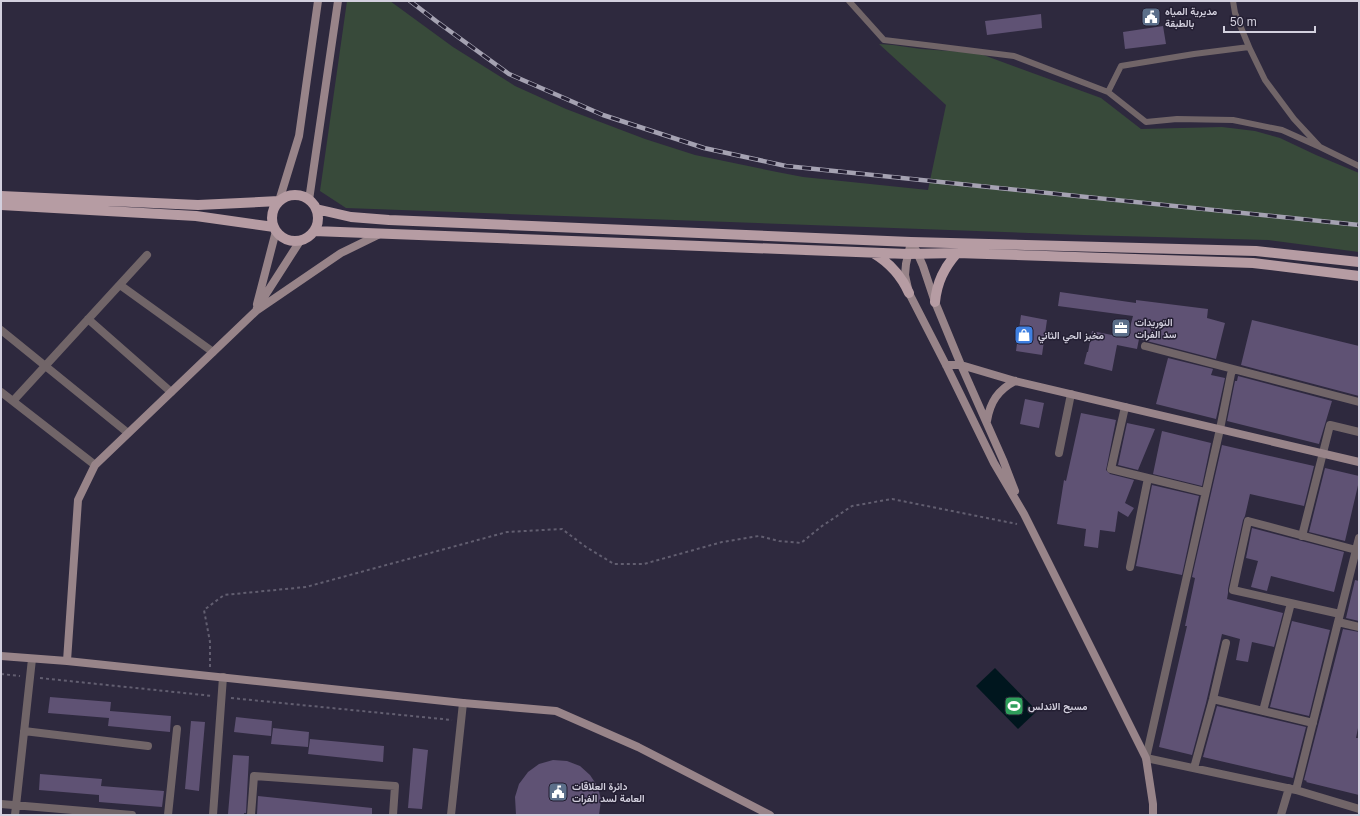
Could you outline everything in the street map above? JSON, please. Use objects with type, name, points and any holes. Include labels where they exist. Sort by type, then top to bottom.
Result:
[{"type":"main road","points":[[1,196],[198,205],[279,201],[285,197],[299,195],[309,200],[316,209],[318,222],[314,231],[306,238],[300,241],[286,240],[280,236],[275,229],[271,219],[272,212],[279,201],[299,136],[318,1]]},
{"type":"main road","points":[[309,200],[338,1]]},
{"type":"main road","points":[[1,205],[196,216],[275,229]]},
{"type":"main road","points":[[316,209],[351,217],[389,220],[911,242],[1256,251],[1359,262]]},
{"type":"main road","points":[[256,311],[275,229]]},
{"type":"main road","points":[[314,231],[908,254],[957,253],[1253,263],[1359,276]]},
{"type":"main road","points":[[67,661],[78,500],[95,465],[256,311],[341,253],[381,234]]},
{"type":"main road","points":[[256,311],[300,241]]},
{"type":"main road","points":[[909,293],[905,275],[911,242]]},
{"type":"main road","points":[[911,242],[918,254],[935,302],[961,365],[987,421],[1024,514]]},
{"type":"main road","points":[[872,252],[898,273],[909,293],[994,463],[1024,514],[1146,758],[1153,804],[1153,815]]},
{"type":"main road","points":[[935,302],[936,291],[942,275],[950,261],[957,253]]},
{"type":"main road","points":[[946,365],[961,365],[1015,381],[1359,462]]},
{"type":"main road","points":[[987,421],[991,404],[995,397],[1008,385],[1015,381]]},
{"type":"main road","points":[[1,656],[67,661],[463,703],[556,711],[638,747],[770,815]]},
{"type":"street","points":[[13,401],[147,255]]},
{"type":"street","points":[[120,285],[213,352]]},
{"type":"street","points":[[88,319],[171,392]]},
{"type":"street","points":[[1,330],[128,433]]},
{"type":"street","points":[[1145,346],[1359,402]]},
{"type":"street","points":[[1235,370],[1232,371],[1231,374],[1146,758],[1293,789],[1359,809]]},
{"type":"street","points":[[1,392],[95,465]]},
{"type":"street","points":[[1059,453],[1072,394]]},
{"type":"street","points":[[1125,407],[1111,469],[1206,492]]},
{"type":"street","points":[[1302,536],[1330,425],[1359,432]]},
{"type":"street","points":[[1130,567],[1148,478]]},
{"type":"street","points":[[1356,550],[1248,521],[1233,590],[1291,603],[1339,618],[1359,627]]},
{"type":"street","points":[[1281,815],[1293,789],[1313,724],[1359,538]]},
{"type":"street","points":[[1263,711],[1291,603]]},
{"type":"street","points":[[1194,768],[1213,699],[1226,643]]},
{"type":"street","points":[[15,815],[32,659]]},
{"type":"street","points":[[213,815],[223,677]]},
{"type":"street","points":[[1213,699],[1313,724]]},
{"type":"street","points":[[451,815],[463,703]]},
{"type":"street","points":[[168,815],[177,729]]},
{"type":"street","points":[[24,731],[148,746]]},
{"type":"street","points":[[251,815],[254,776],[395,786],[393,815]]},
{"type":"street","points":[[1,804],[132,815]]},
{"type":"lane","points":[[849,1],[884,40],[1014,56],[1108,92],[1146,122],[1177,119],[1233,120],[1282,130],[1359,166]]},
{"type":"lane","points":[[1233,1],[1235,13],[1265,80],[1294,119],[1320,147]]},
{"type":"lane","points":[[1108,92],[1121,66],[1249,47]]},
{"type":"path","points":[[210,676],[210,642],[204,610],[224,595],[306,587],[507,532],[562,529],[586,547],[614,564],[644,564],[722,542],[759,536],[779,542],[801,543],[822,526],[852,506],[892,499],[1030,526]]},
{"type":"green space","points":[[347,1],[390,1],[453,47],[515,86],[566,109],[645,139],[695,155],[803,177],[928,190],[946,105],[879,44],[978,53],[1101,98],[1141,129],[1222,127],[1255,131],[1280,138],[1359,173],[1359,252],[1268,240],[1083,235],[346,208],[320,191]]},
{"type":"water","points":[[995,668],[1037,711],[1018,729],[976,686]]},
{"type":"building","points":[[1041,14],[1042,28],[987,35],[985,21]]},
{"type":"building","points":[[1163,26],[1166,44],[1125,49],[1123,32]]},
{"type":"building","points":[[1060,292],[1136,303],[1136,300],[1208,309],[1207,318],[1225,323],[1216,359],[1139,339],[1137,349],[1117,345],[1112,371],[1084,364],[1092,331],[1127,338],[1133,316],[1058,306]]},
{"type":"building","points":[[1021,315],[1047,320],[1042,355],[1016,351]]},
{"type":"building","points":[[1252,320],[1359,346],[1359,396],[1241,365]]},
{"type":"building","points":[[1168,358],[1213,369],[1211,375],[1225,378],[1216,419],[1156,404]]},
{"type":"building","points":[[1238,376],[1332,401],[1319,444],[1227,421],[1235,381],[1237,381]]},
{"type":"building","points":[[1025,399],[1044,403],[1039,428],[1020,424]]},
{"type":"building","points":[[1081,413],[1116,420],[1106,470],[1110,474],[1134,480],[1125,503],[1134,508],[1128,517],[1118,511],[1115,532],[1100,530],[1098,548],[1084,546],[1086,529],[1057,524],[1064,480],[1066,481]]},
{"type":"building","points":[[1127,423],[1155,429],[1138,470],[1118,465]]},
{"type":"building","points":[[1162,431],[1211,443],[1202,486],[1153,474]]},
{"type":"building","points":[[1222,445],[1314,466],[1304,506],[1250,494],[1243,520],[1227,599],[1283,613],[1274,647],[1252,642],[1248,662],[1236,660],[1240,639],[1222,634],[1192,755],[1159,747],[1187,626],[1185,626],[1195,578],[1192,577]]},
{"type":"building","points":[[1325,468],[1359,476],[1345,541],[1309,532]]},
{"type":"building","points":[[1152,485],[1199,496],[1182,575],[1136,566]]},
{"type":"building","points":[[1252,528],[1344,552],[1334,592],[1271,576],[1267,591],[1251,587],[1258,561],[1246,558]]},
{"type":"building","points":[[1355,580],[1359,581],[1359,621],[1346,618]]},
{"type":"building","points":[[1292,621],[1330,630],[1309,716],[1270,707]]},
{"type":"building","points":[[1343,629],[1359,632],[1359,723],[1356,738],[1359,738],[1359,795],[1306,782],[1307,781],[1304,780]]},
{"type":"building","points":[[50,697],[111,702],[110,711],[171,716],[170,732],[108,726],[109,718],[48,713]]},
{"type":"building","points":[[1217,706],[1306,727],[1293,778],[1203,757]]},
{"type":"building","points":[[236,717],[272,721],[271,736],[234,732]]},
{"type":"building","points":[[191,721],[205,722],[199,791],[185,789]]},
{"type":"building","points":[[273,728],[309,732],[308,747],[271,744]]},
{"type":"building","points":[[310,739],[384,746],[383,762],[308,754]]},
{"type":"building","points":[[413,748],[428,750],[422,809],[408,808]]},
{"type":"building","points":[[233,755],[249,756],[246,813],[244,813],[244,815],[228,814]]},
{"type":"building","name":"دائرة العلاقات العامة لسد الفرات","points":[[553,760],[567,761],[580,766],[590,775],[598,787],[601,800],[599,815],[516,815],[515,797],[519,784],[528,772],[539,764]]},
{"type":"building","points":[[40,774],[102,779],[101,786],[164,791],[162,807],[99,802],[99,795],[39,790]]},
{"type":"building","points":[[258,796],[372,808],[372,815],[257,814]]},
{"type":"railway","points":[[410,1],[509,74],[603,115],[704,148],[786,166],[1359,225]]},
{"type":"place","name":"مديرية المياه بالطبقة","points":[[1151,17]]},
{"type":"place","name":"التوريدات سد الفرات","points":[[1121,328]]},
{"type":"place","name":"مخبز الحي الثاني","points":[[1024,335]]},
{"type":"place","name":"مسبح الاندلس","points":[[1014,706]]},
{"type":"place","name":"دائرة العلاقات العامة لسد الفرات","points":[[558,792]]}]
